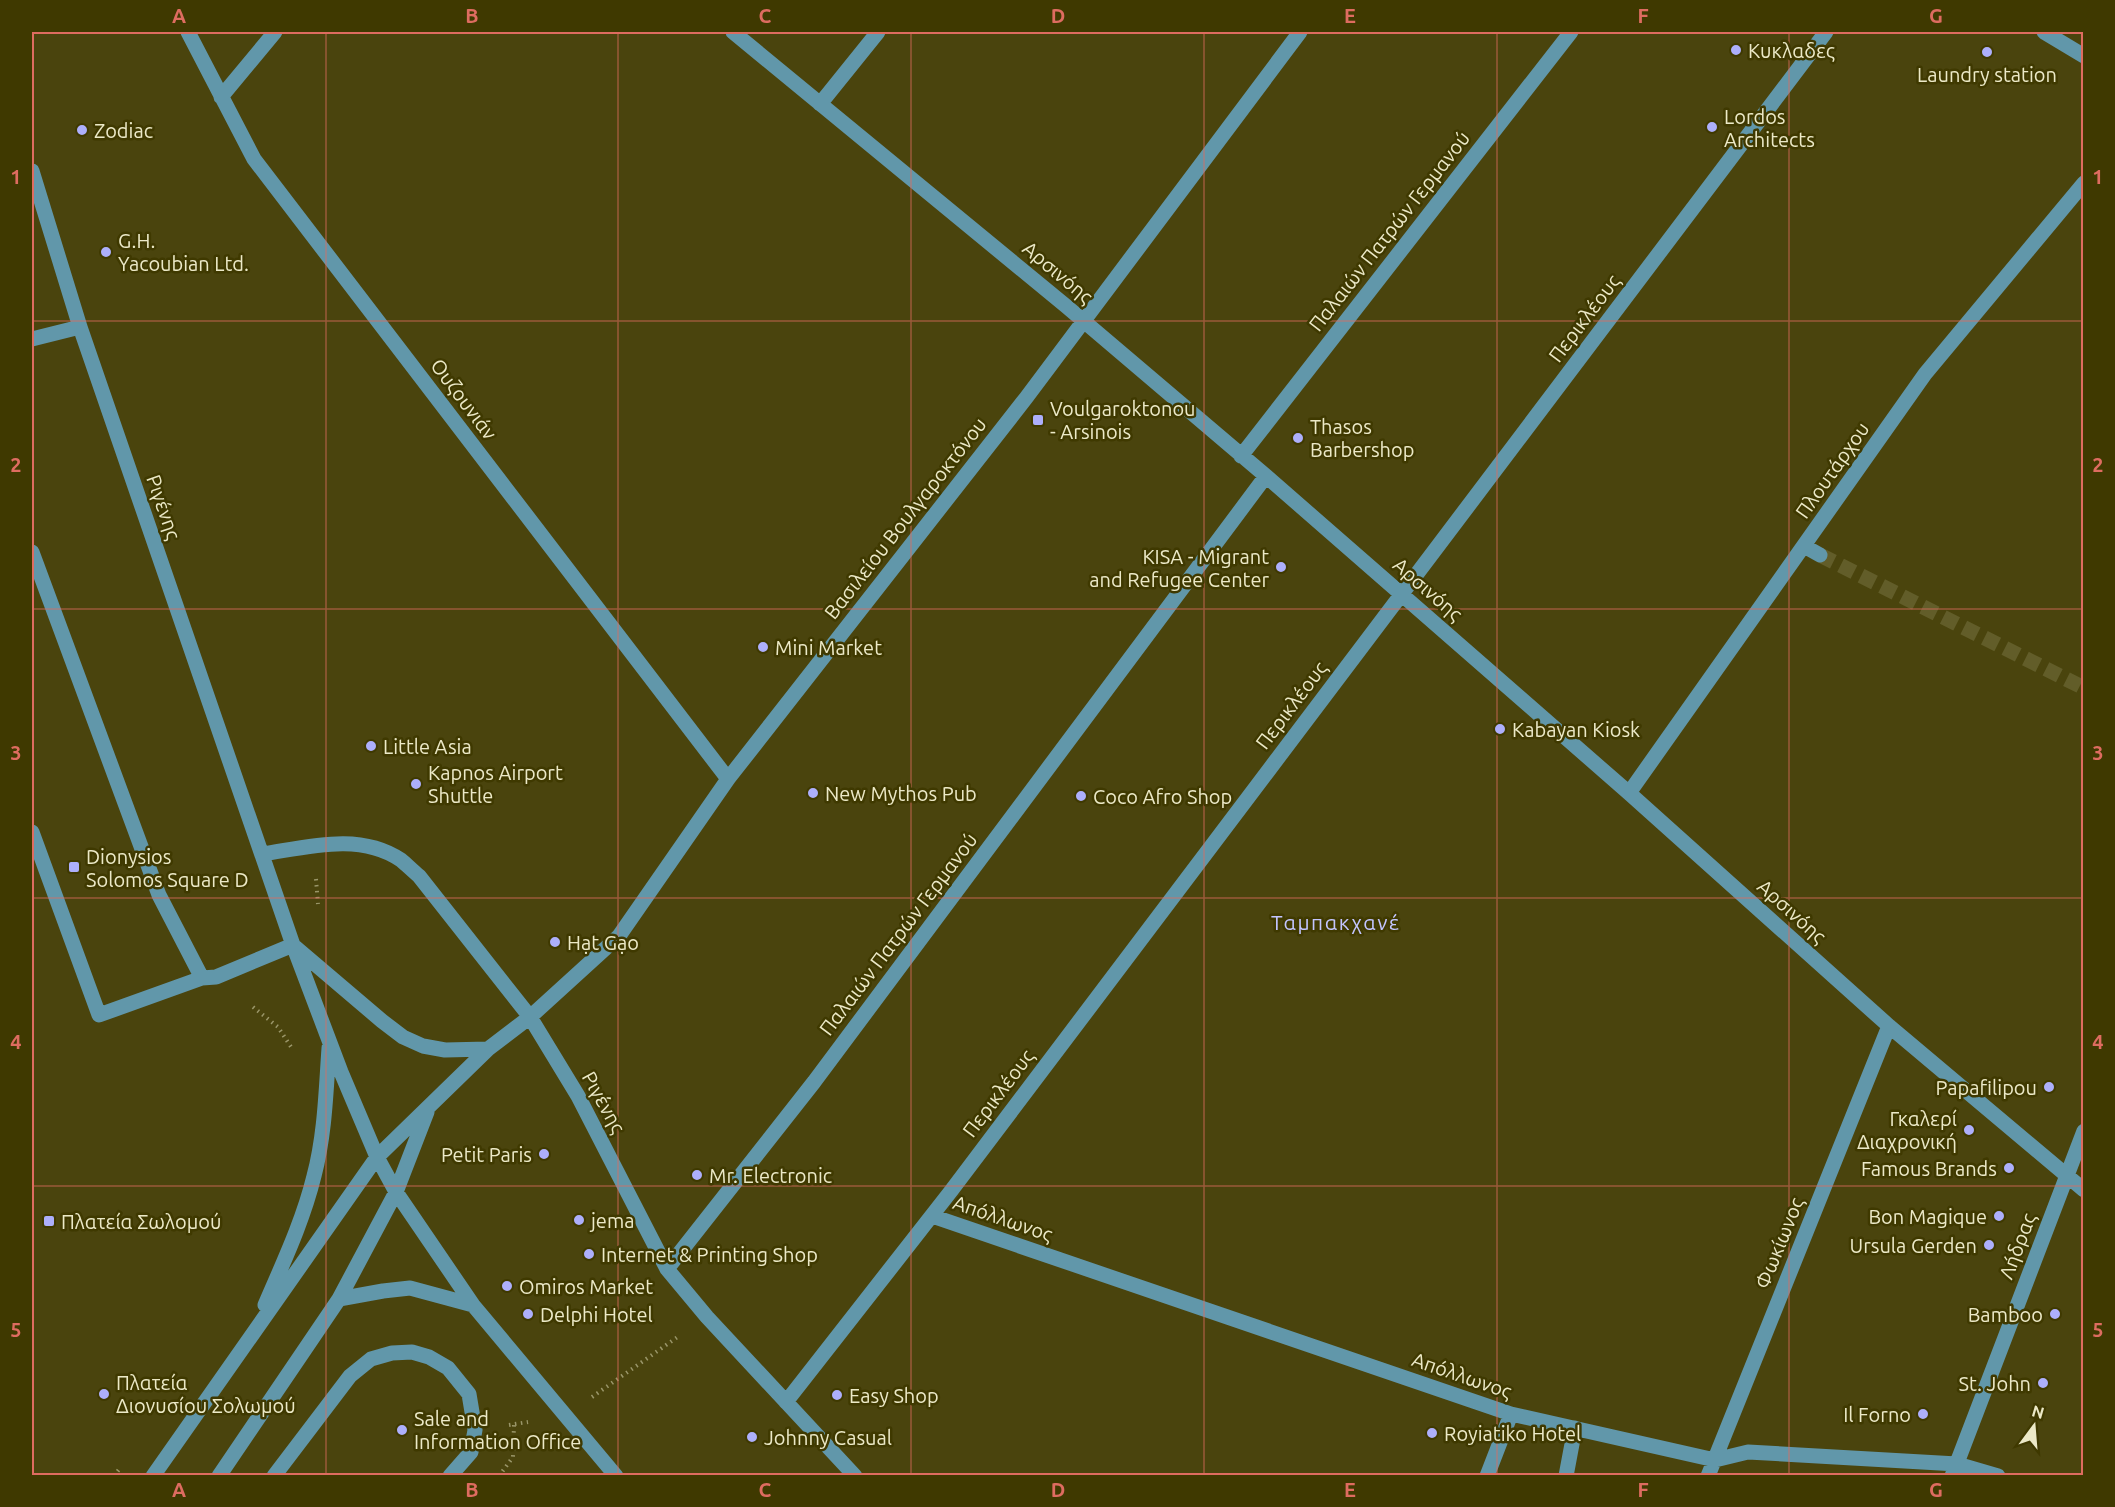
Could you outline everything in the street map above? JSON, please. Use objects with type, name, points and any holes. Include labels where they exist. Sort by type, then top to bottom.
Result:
[{"type":"street","name":"Ουζουνιάν","points":[[188,32],[254,159],[728,779]]},
{"type":"street","points":[[221,97],[275,32]]},
{"type":"street","name":"Αρσινόης","points":[[733,32],[1083,320],[1266,476],[1629,793],[1888,1026],[2084,1190]]},
{"type":"street","points":[[820,104],[878,32]]},
{"type":"street","name":"Βασιλείου Βουλγαροκτόνου","points":[[377,1157],[488,1049],[530,1017],[619,936],[728,779],[1026,398],[1300,32]]},
{"type":"street","name":"Παλαιών Πατρών Γερμανού","points":[[1241,456],[1570,32]]},
{"type":"street","name":"Περικλέους","points":[[786,1402],[932,1216],[1826,32]]},
{"type":"street","points":[[2044,32],[2084,56]]},
{"type":"street","name":"Ριγένης","points":[[32,171],[80,327],[293,945],[329,1044],[377,1157],[396,1192],[473,1305],[616,1476]]},
{"type":"street","name":"Πλουτάρχου","points":[[1629,793],[1925,374],[2084,183]]},
{"type":"street","points":[[32,339],[80,327]]},
{"type":"street","name":"Παλαιών Πατρών Γερμανού","points":[[667,1269],[814,1082],[1266,476]]},
{"type":"street","points":[[1804,546],[1820,555]]},
{"type":"street","points":[[32,552],[159,895],[202,978]]},
{"type":"street","points":[[32,832],[99,1015],[202,978],[216,977],[293,945],[382,1022],[403,1037],[423,1046],[445,1050],[488,1049]]},
{"type":"street","name":"Ριγένης","points":[[263,854],[329,844],[354,844],[369,847],[400,860],[418,876],[530,1017],[578,1096],[667,1269],[707,1317],[855,1476]]},
{"type":"street","name":"Φωκίωνος","points":[[1708,1476],[1888,1026]]},
{"type":"street","points":[[252,1335],[295,1236],[314,1177],[321,1137],[329,1044]]},
{"type":"street","points":[[219,1476],[339,1299],[396,1192],[429,1106]]},
{"type":"street","name":"Λήδρας","points":[[1954,1470],[2084,1131]]},
{"type":"street","points":[[153,1476],[377,1157]]},
{"type":"street","name":"Απόλλωνος","points":[[932,1216],[1511,1414],[1714,1461],[1748,1452],[1998,1476]]},
{"type":"street","points":[[339,1299],[410,1288],[473,1305]]},
{"type":"street","points":[[274,1476],[350,1376],[370,1359],[392,1353],[412,1352],[429,1357],[448,1368],[469,1394],[475,1430],[471,1452],[450,1476]]},
{"type":"street","points":[[1487,1476],[1511,1414]]},
{"type":"street","points":[[1566,1476],[1575,1428]]},
{"type":"path","points":[[253,1007],[278,1028],[292,1047],[294,1056]]},
{"type":"path","points":[[475,1430],[565,1416],[707,1317]]},
{"type":"path","points":[[499,1476],[513,1457],[513,1424]]},
{"type":"path","points":[[114,1476],[125,1462]]},
{"type":"tunnel","points":[[1820,555],[2084,688]]},
{"type":"place","name":"Κυκλαδες","points":[[1736,50]]},
{"type":"place","name":"Laundry station","points":[[1987,52]]},
{"type":"place","name":"Lordos Architects","points":[[1712,127]]},
{"type":"place","name":"Zodiac","points":[[82,130]]},
{"type":"place","name":"G.H. Yacoubian Ltd.","points":[[106,252]]},
{"type":"place","name":"Voulgaroktonou - Arsinois","points":[[1038,420]]},
{"type":"place","name":"Thasos Barbershop","points":[[1298,438]]},
{"type":"place","name":"KISA - Migrant and Refugee Center","points":[[1281,567]]},
{"type":"place","name":"Mini Market","points":[[763,647]]},
{"type":"place","name":"Kabayan Kiosk","points":[[1500,729]]},
{"type":"place","name":"Little Asia","points":[[371,746]]},
{"type":"place","name":"Kapnos Airport Shuttle","points":[[416,784]]},
{"type":"place","name":"New Mythos Pub","points":[[813,793]]},
{"type":"place","name":"Coco Afro Shop","points":[[1081,796]]},
{"type":"place","name":"Dionysios Solomos Square D","points":[[74,867]]},
{"type":"place","name":"Hạt Gạo","points":[[555,942]]},
{"type":"place","name":"Papafilipou","points":[[2049,1087]]},
{"type":"place","name":"Γκαλερί Διαχρονική","points":[[1969,1130]]},
{"type":"place","name":"Petit Paris","points":[[544,1154]]},
{"type":"place","name":"Famous Brands","points":[[2009,1168]]},
{"type":"place","name":"Mr. Electronic","points":[[697,1175]]},
{"type":"place","name":"Bon Magique","points":[[1999,1216]]},
{"type":"place","name":"jema","points":[[579,1220]]},
{"type":"place","name":"Πλατεία Σωλομού","points":[[49,1221]]},
{"type":"place","name":"Ursula Gerden","points":[[1989,1245]]},
{"type":"place","name":"Internet & Printing Shop","points":[[589,1254]]},
{"type":"place","name":"Omiros Market","points":[[507,1286]]},
{"type":"place","name":"Delphi Hotel","points":[[528,1314]]},
{"type":"place","name":"Bamboo","points":[[2055,1314]]},
{"type":"place","name":"St. John","points":[[2043,1383]]},
{"type":"place","name":"Πλατεία Διονυσίου Σολωμού","points":[[104,1394]]},
{"type":"place","name":"Easy Shop","points":[[837,1395]]},
{"type":"place","name":"Il Forno","points":[[1923,1414]]},
{"type":"place","name":"Sale and Information Office","points":[[402,1430]]},
{"type":"place","name":"Royiatiko Hotel","points":[[1432,1433]]},
{"type":"place","name":"Johnny Casual","points":[[752,1437]]},
{"type":"district","name":"Ταμπακχανέ","points":[[1336,922]]}]
